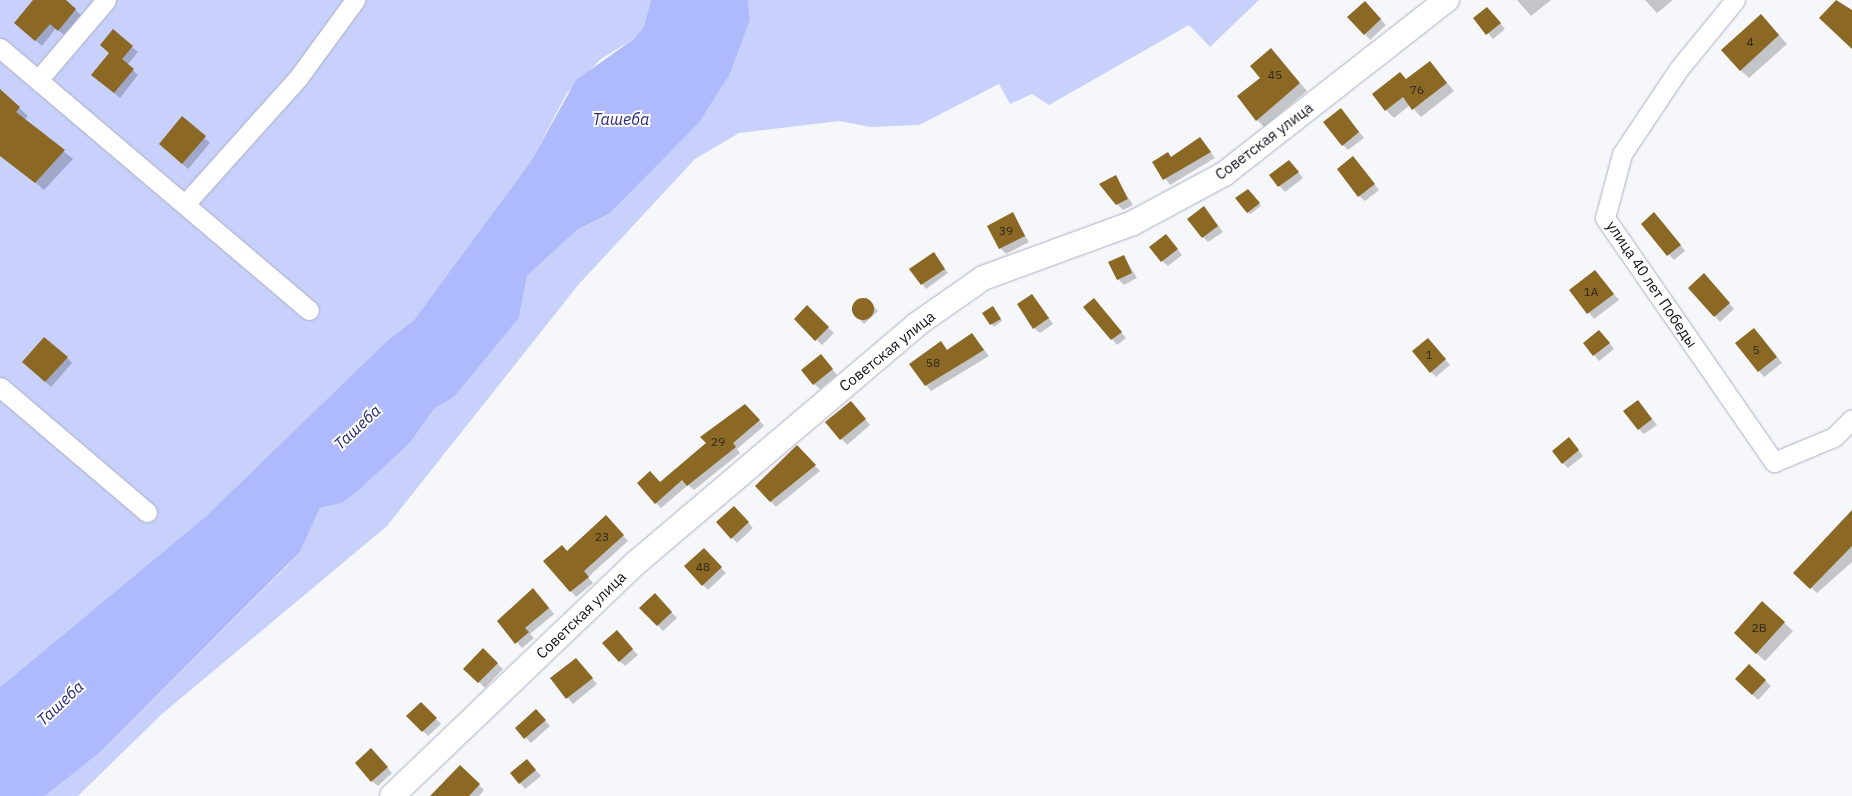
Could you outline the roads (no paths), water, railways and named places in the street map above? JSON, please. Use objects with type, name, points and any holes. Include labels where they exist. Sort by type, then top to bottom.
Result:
[{"type":"street","points":[[38,80],[106,0]]},
{"type":"street","points":[[184,204],[298,78],[355,0]]},
{"type":"street","name":"Советская улица","points":[[392,796],[637,562],[916,325],[984,278],[1133,223],[1224,174],[1447,0]]},
{"type":"street","name":"улица 40 лет Победы","points":[[1735,0],[1678,70],[1622,154],[1605,218],[1774,462],[1834,437],[1852,418]]},
{"type":"street","points":[[0,48],[309,310]]},
{"type":"street","points":[[0,387],[147,512]]},
{"type":"water","name":"Ташеба","points":[[651,0],[748,0],[750,20],[730,74],[699,123],[609,214],[577,230],[527,276],[519,318],[454,397],[434,409],[410,443],[360,489],[342,503],[320,508],[300,552],[98,754],[45,796],[0,796],[0,687],[205,517],[388,340],[414,320],[531,161],[576,80],[635,38],[644,26]]}]
